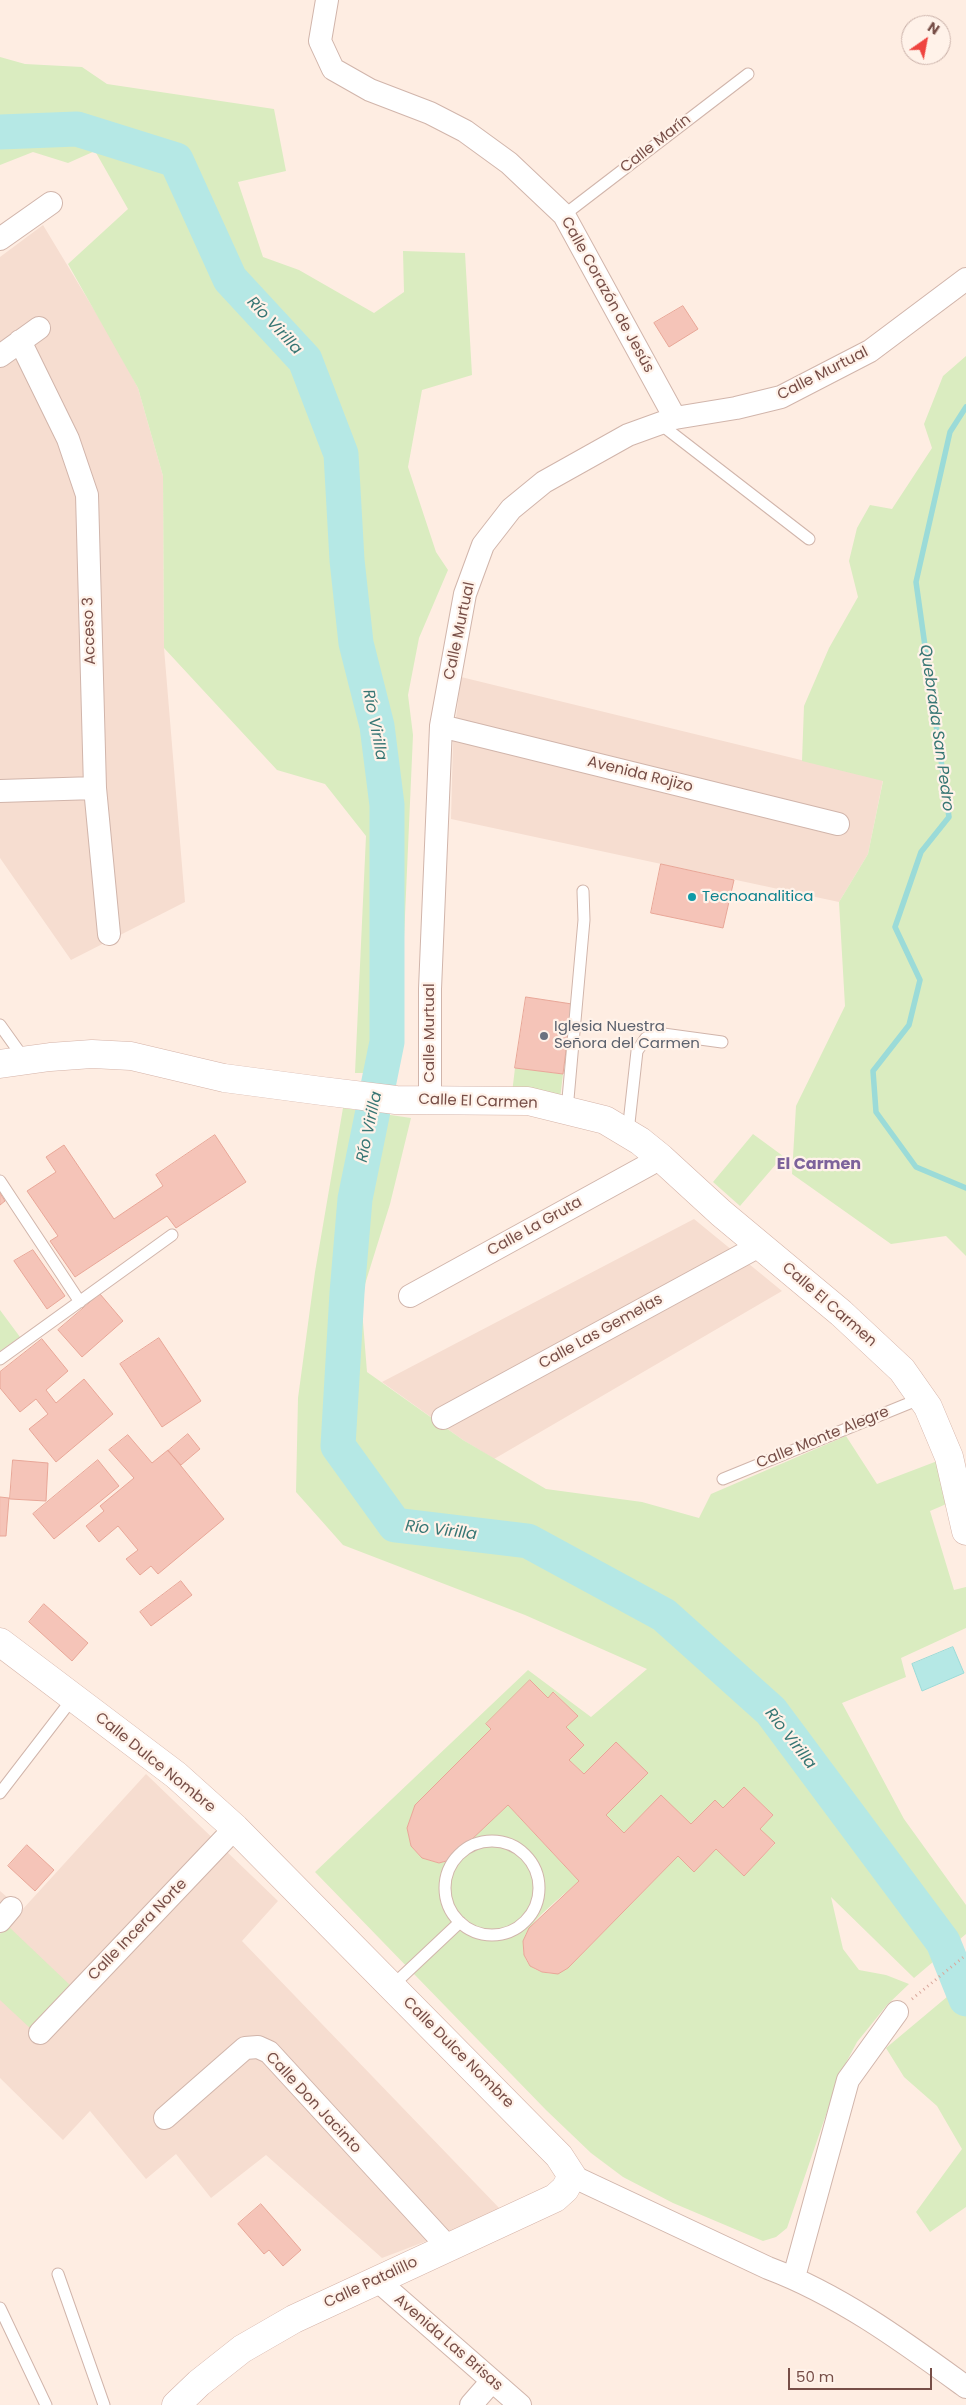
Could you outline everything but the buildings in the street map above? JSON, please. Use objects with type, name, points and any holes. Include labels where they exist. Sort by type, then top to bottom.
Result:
[{"type":"street","name":"Calle Corazón de Jesús","points":[[327,0],[320,41],[333,69],[370,90],[430,112],[466,131],[509,163],[564,215],[667,421]]},
{"type":"street","points":[[0,239],[51,203]]},
{"type":"street","name":"Calle Murtual","points":[[430,1100],[430,989],[441,726],[465,594],[483,545],[511,508],[544,482],[628,434],[667,421],[782,397],[870,351],[966,279]]},
{"type":"street","points":[[0,356],[39,328]]},
{"type":"street","name":"Acceso 3","points":[[20,342],[68,440],[87,495],[95,788],[109,934]]},
{"type":"street","name":"Avenida Rojizo","points":[[441,726],[838,824]]},
{"type":"street","points":[[0,791],[95,788]]},
{"type":"street","name":"Calle El Carmen","points":[[12,1062],[92,1054],[131,1056],[224,1078],[396,1100],[528,1101],[606,1120],[661,1158],[759,1246],[841,1312],[902,1370],[928,1407],[949,1457],[966,1531]]},
{"type":"street","name":"Calle La Gruta","points":[[410,1296],[661,1158]]},
{"type":"street","name":"Calle Las Gemelas","points":[[444,1418],[759,1246]]},
{"type":"street","name":"Calle Dulce Nombre","points":[[0,1642],[176,1775],[235,1828],[559,2156],[572,2176]]},
{"type":"street","name":"Calle Incera Norte","points":[[40,2032],[235,1828]]},
{"type":"street","points":[[794,2277],[848,2080],[897,2012]]},
{"type":"street","name":"Calle Don Jacinto","points":[[165,2118],[245,2048],[258,2047],[269,2052],[448,2247]]},
{"type":"street","points":[[572,2176],[768,2268],[794,2277],[844,2304],[966,2387]]},
{"type":"street","name":"Calle Patalillo","points":[[176,2405],[199,2382],[242,2349],[294,2319],[555,2198],[565,2189],[572,2176]]},
{"type":"street","name":"Avenida Las Brisas","points":[[377,2280],[520,2405]]},
{"type":"street","points":[[470,2405],[492,2381]]},
{"type":"lane","name":"Calle Marín","points":[[564,215],[748,74]]},
{"type":"lane","points":[[667,421],[808,539]]},
{"type":"lane","points":[[567,1110],[584,920],[583,892]]},
{"type":"lane","points":[[0,1025],[12,1062]]},
{"type":"lane","points":[[628,1134],[637,1051],[646,1038],[656,1033],[722,1042]]},
{"type":"lane","points":[[0,1181],[80,1302]]},
{"type":"lane","points":[[0,1359],[172,1234]]},
{"type":"lane","name":"Calle Monte Alegre","points":[[724,1479],[922,1398]]},
{"type":"lane","points":[[0,1793],[73,1698]]},
{"type":"lane","points":[[482,1842],[498,1842],[512,1846],[525,1854],[534,1866],[539,1880],[537,1902],[526,1922],[514,1930],[500,1935],[483,1934],[468,1929],[460,1922],[448,1904],[445,1889],[448,1873],[455,1859],[467,1848],[482,1842]]},
{"type":"lane","points":[[392,1986],[460,1922]]},
{"type":"lane","points":[[58,2274],[104,2405]]},
{"type":"lane","points":[[0,2308],[46,2405]]},
{"type":"path","points":[[897,2012],[966,1955]]},
{"type":"shaded area","points":[[43,225],[116,346],[138,388],[163,476],[164,648],[185,902],[71,960],[0,858],[0,257]]},
{"type":"shaded area","points":[[461,677],[883,780],[868,854],[839,902],[451,819],[453,742]]},
{"type":"shaded area","points":[[694,1219],[782,1291],[494,1459],[463,1440],[382,1382]]},
{"type":"shaded area","points":[[146,1774],[278,1901],[242,1941],[503,2212],[382,2258],[266,2155],[211,2198],[176,2154],[146,2179],[90,2111],[63,2140],[0,2078],[0,1891],[22,1910]]},
{"type":"green space","points":[[0,57],[25,64],[82,67],[107,84],[274,109],[286,171],[238,182],[263,257],[299,270],[374,313],[404,292],[403,251],[465,253],[472,375],[422,390],[408,467],[436,552],[448,570],[419,638],[408,695],[413,735],[398,1073],[355,1073],[366,836],[325,784],[277,770],[164,648],[163,476],[138,388],[68,264],[128,209],[95,151],[68,163],[33,152],[0,165]]},
{"type":"green space","points":[[966,356],[966,1256],[946,1236],[891,1244],[792,1174],[796,1106],[845,1006],[839,902],[868,854],[883,781],[802,761],[804,706],[829,648],[858,597],[849,561],[857,528],[870,505],[892,509],[932,448],[924,424],[943,376]]},
{"type":"green space","points":[[515,1068],[563,1074],[560,1099],[512,1093]]},
{"type":"green space","points":[[343,1108],[411,1118],[390,1204],[361,1297],[367,1372],[463,1440],[546,1489],[642,1502],[699,1518],[711,1494],[846,1436],[877,1484],[940,1460],[951,1502],[930,1511],[954,1590],[966,1587],[966,1628],[901,1658],[906,1677],[842,1703],[904,1819],[966,1905],[966,1934],[914,1978],[831,1897],[843,1949],[859,1970],[886,1975],[909,1984],[887,2005],[857,2042],[840,2074],[787,2228],[776,2237],[763,2241],[673,2203],[623,2177],[591,2153],[546,2110],[315,1872],[528,1670],[591,1717],[647,1669],[525,1615],[343,1545],[296,1492],[298,1398],[315,1272]],"holes":[[[530,1680],[548,1698],[554,1692],[577,1716],[566,1727],[584,1745],[569,1760],[584,1774],[647,1773],[606,1815],[624,1833],[661,1796],[691,1824],[715,1800],[723,1808],[744,1787],[773,1815],[760,1829],[775,1844],[744,1875],[716,1849],[694,1871],[678,1856],[568,1968],[552,1973],[539,1971],[530,1965],[523,1950],[524,1939],[529,1929],[539,1917],[579,1881],[508,1805],[450,1860],[439,1863],[422,1858],[411,1846],[407,1828],[415,1805],[491,1729],[486,1724]]]},
{"type":"green space","points":[[753,1134],[783,1156],[740,1206],[713,1182]]},
{"type":"green space","points":[[0,1310],[20,1337],[0,1351]]},
{"type":"green space","points":[[8,1926],[70,1985],[30,2028],[0,2000],[0,1934]]},
{"type":"green space","points":[[966,1981],[966,2207],[930,2232],[916,2212],[962,2149],[937,2106],[904,2077],[886,2048]]},
{"type":"water","points":[[953,1647],[964,1673],[922,1691],[912,1664]]},
{"type":"waterway","name":"Río Virilla","points":[[0,132],[77,129],[176,160],[230,279],[305,360],[341,454],[347,560],[356,643],[377,726],[387,805],[387,1042],[355,1199],[347,1293],[338,1446],[395,1525],[528,1541],[664,1615],[771,1711],[943,1942],[966,1999]]},
{"type":"waterway","name":"Quebrada San Pedro","points":[[966,407],[950,432],[916,582],[949,817],[921,852],[895,927],[920,980],[909,1025],[873,1071],[876,1112],[916,1167],[966,1188]]},
{"type":"place","name":"Tecnoanalitica","points":[[692,897]]},
{"type":"place","name":"Iglesia Nuestra Señora del Carmen","points":[[544,1036]]},
{"type":"district","name":"El Carmen","points":[[819,1165]]}]
